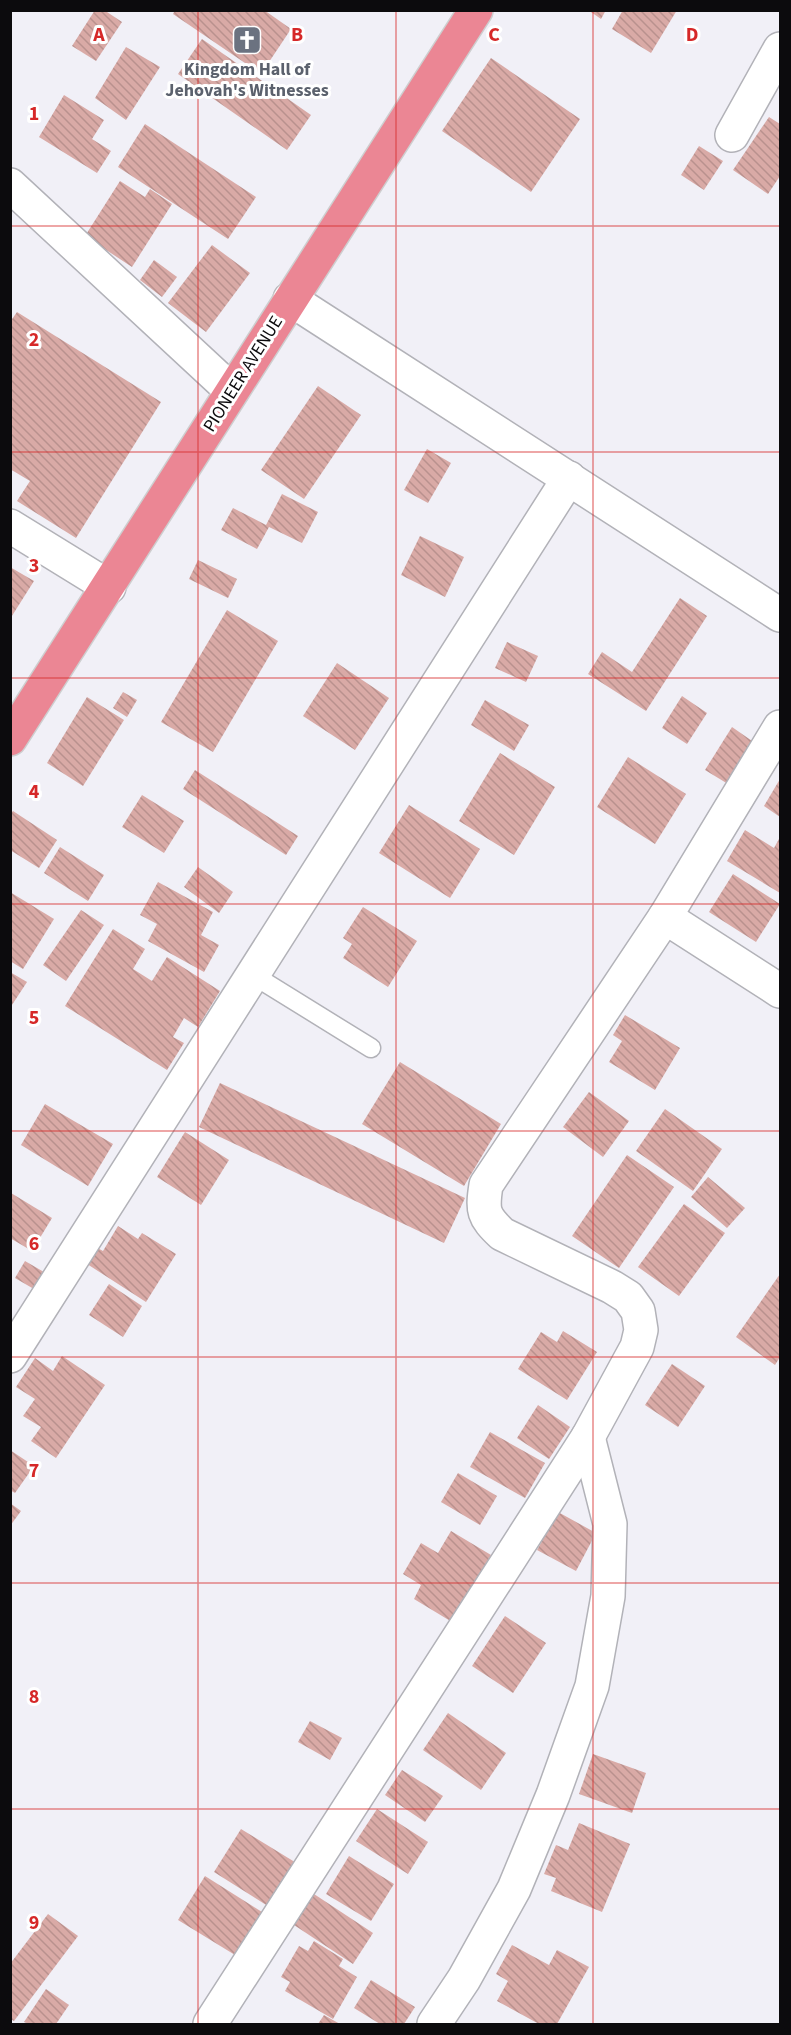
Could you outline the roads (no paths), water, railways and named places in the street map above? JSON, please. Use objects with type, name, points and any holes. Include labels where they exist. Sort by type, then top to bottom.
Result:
[{"type":"highway","name":"PIONEER AVENUE","points":[[15,721],[109,587],[290,299],[476,10]]},
{"type":"street","points":[[732,135],[780,49]]},
{"type":"street","points":[[10,184],[232,391]]},
{"type":"street","points":[[290,299],[780,615]]},
{"type":"street","points":[[10,1356],[568,478]]},
{"type":"street","points":[[10,526],[109,587]]},
{"type":"street","points":[[210,2025],[588,1437],[637,1347],[641,1330],[638,1311],[628,1297],[502,1234],[489,1221],[483,1205],[486,1185],[665,917],[780,727]]},
{"type":"street","points":[[665,917],[780,991]]},
{"type":"street","points":[[434,2025],[464,1979],[514,1889],[553,1795],[592,1686],[608,1596],[610,1524],[588,1437]]},
{"type":"lane","points":[[253,975],[371,1048]]},
{"type":"place","name":"Kingdom Hall of Jehovah's Witnesses","points":[[247,40]]}]
